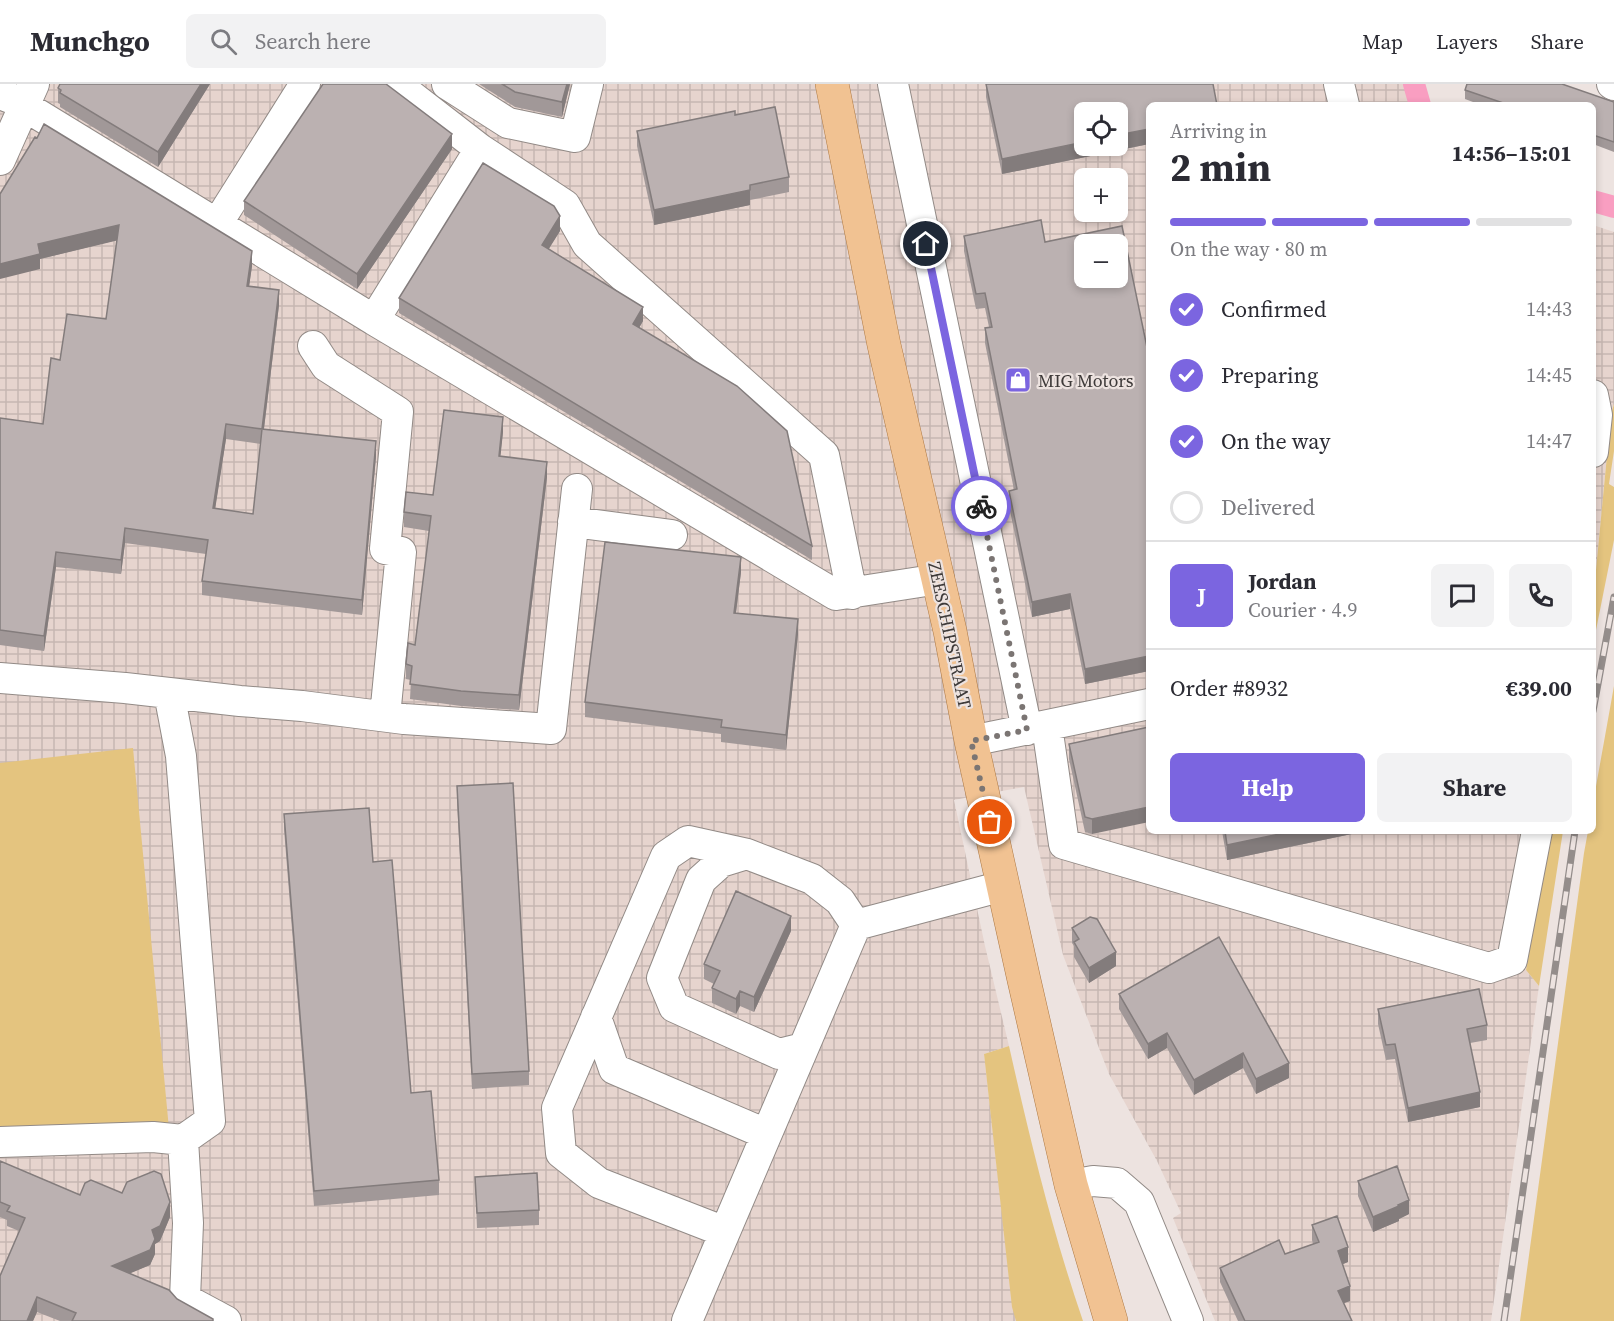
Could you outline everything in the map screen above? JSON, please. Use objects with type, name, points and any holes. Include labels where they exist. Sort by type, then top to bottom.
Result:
[{"type":"main road","name":"ZEESCHIPSTRAAT","points":[[831,84],[884,345],[939,579],[1003,886],[1071,1185],[1111,1321]]},
{"type":"street","points":[[217,224],[305,84]]},
{"type":"street","points":[[396,84],[480,149],[565,205],[587,244],[825,455],[852,594]]},
{"type":"street","points":[[447,84],[508,123],[575,137],[588,84]]},
{"type":"street","points":[[893,84],[1064,844],[1489,968],[1512,960],[1536,834]]},
{"type":"street","points":[[1339,84],[1343,102]]},
{"type":"street","points":[[0,160],[20,95],[217,224],[836,595],[939,579]]},
{"type":"street","points":[[374,320],[480,149]]},
{"type":"street","points":[[313,346],[326,366],[398,412],[385,549],[401,552],[385,716]]},
{"type":"street","points":[[0,678],[385,716],[551,729],[577,489]]},
{"type":"street","points":[[573,522],[672,535]]},
{"type":"street","points":[[0,1142],[153,1137],[183,1140],[210,1121],[181,756],[169,693]]},
{"type":"street","points":[[971,741],[1146,705]]},
{"type":"street","points":[[725,1232],[598,1183],[561,1153],[556,1107],[666,856],[688,841],[747,854],[812,879],[840,901],[856,925]]},
{"type":"street","points":[[747,854],[721,862],[700,880],[662,978],[674,1007],[779,1054],[803,1048]]},
{"type":"street","points":[[856,925],[1003,886]]},
{"type":"street","points":[[687,1321],[856,925]]},
{"type":"street","points":[[596,1017],[614,1069],[766,1134]]},
{"type":"street","points":[[183,1140],[188,1223],[185,1299],[226,1321]]},
{"type":"street","points":[[1071,1185],[1093,1181],[1117,1183],[1139,1202],[1188,1321]]},
{"type":"shaded area","points":[[0,84],[1406,84],[1410,102],[1146,102],[1146,834],[1550,834],[1526,970],[1539,986],[1491,1321],[1215,1321],[1173,1218],[1181,1213],[1157,1161],[1109,1074],[1063,955],[1024,787],[954,800],[1009,1046],[984,1054],[1007,1256],[1020,1321],[0,1321]]},
{"type":"shaded area","points":[[1596,226],[1614,232],[1614,404],[1611,414],[1596,570]]},
{"type":"shaded area","points":[[1614,404],[1614,451],[1609,484],[1614,487],[1614,540],[1596,630],[1596,570],[1611,414]]},
{"type":"shaded area","points":[[1614,686],[1614,1321],[1520,1321],[1584,853],[1587,834],[1596,834],[1596,786]]},
{"type":"shaded area","points":[[133,748],[169,1129],[0,1133],[0,763]]},
{"type":"shaded area","points":[[1550,834],[1563,834],[1539,986],[1526,970]]},
{"type":"shaded area","points":[[1009,1046],[1042,1185],[1083,1321],[1016,1321],[1012,1307],[984,1054]]},
{"type":"building","points":[[60,84],[201,84],[158,152],[60,93],[61,90],[58,88]]},
{"type":"building","points":[[323,84],[386,84],[452,134],[357,274],[244,201]]},
{"type":"building","points":[[502,84],[567,84],[562,102],[515,92]]},
{"type":"building","points":[[986,84],[1213,84],[1216,102],[1146,102],[1146,130],[1128,133],[1128,102],[1074,102],[1074,144],[1002,159]]},
{"type":"building","points":[[1467,84],[1562,84],[1614,102],[1614,142],[1596,136],[1596,102],[1500,102],[1465,90]]},
{"type":"building","points":[[775,107],[789,177],[750,185],[750,190],[654,210],[637,131],[735,111],[735,115]]},
{"type":"building","points":[[44,124],[252,251],[247,286],[279,290],[262,429],[376,441],[362,600],[202,581],[208,540],[125,528],[121,560],[56,552],[44,636],[0,630],[0,418],[43,424],[51,358],[60,360],[67,314],[106,319],[119,225],[38,244],[40,254],[0,264],[0,194],[35,137],[37,138]],"holes":[[[226,424],[262,429],[253,514],[213,508]]]},
{"type":"building","points":[[483,163],[554,206],[560,216],[542,245],[643,307],[633,324],[737,386],[787,431],[812,546],[399,298]]},
{"type":"building","points":[[1041,220],[1045,242],[1074,236],[1074,288],[1128,288],[1128,255],[1146,342],[1146,657],[1085,669],[1070,594],[1032,602],[1009,491],[1017,489],[985,328],[992,327],[985,293],[976,294],[964,236]]},
{"type":"building","points":[[1122,226],[1124,234],[1084,234]]},
{"type":"building","points":[[444,410],[503,417],[499,456],[547,462],[519,695],[461,691],[410,684],[412,666],[406,664],[408,643],[415,645],[431,516],[404,512],[406,492],[433,495]]},
{"type":"building","points":[[605,542],[741,557],[734,613],[798,619],[786,735],[721,727],[722,720],[585,702]]},
{"type":"building","points":[[1146,728],[1146,808],[1092,819],[1085,817],[1069,744]]},
{"type":"building","points":[[513,783],[529,1071],[472,1074],[457,786]]},
{"type":"building","points":[[369,808],[373,862],[392,860],[411,1093],[431,1091],[439,1180],[314,1191],[284,814]]},
{"type":"building","points":[[1225,834],[1280,834],[1227,845]]},
{"type":"building","points":[[736,891],[791,916],[754,997],[740,991],[736,999],[712,988],[720,971],[704,964]]},
{"type":"building","points":[[1090,917],[1097,919],[1116,952],[1089,968],[1074,942],[1079,939],[1072,928]]},
{"type":"building","points":[[1219,937],[1289,1063],[1256,1079],[1243,1053],[1194,1080],[1167,1033],[1148,1044],[1119,994]]},
{"type":"building","points":[[1479,989],[1487,1025],[1467,1029],[1480,1092],[1408,1108],[1395,1044],[1386,1045],[1378,1009]]},
{"type":"building","points":[[0,1161],[80,1195],[85,1183],[91,1180],[122,1193],[127,1182],[154,1171],[161,1174],[170,1202],[160,1226],[152,1230],[155,1239],[150,1250],[112,1266],[169,1290],[177,1299],[213,1321],[72,1321],[76,1313],[37,1297],[27,1321],[0,1321],[0,1276],[25,1218],[7,1211],[10,1206],[0,1202]]},
{"type":"building","points":[[1397,1166],[1409,1200],[1373,1217],[1358,1181]]},
{"type":"building","points":[[537,1173],[539,1210],[477,1213],[475,1177]]},
{"type":"building","points":[[1337,1216],[1348,1247],[1338,1251],[1350,1286],[1338,1291],[1352,1321],[1245,1321],[1220,1268],[1279,1240],[1285,1254],[1319,1242],[1312,1225]]},
{"type":"waterway","points":[[1414,84],[1419,102]]},
{"type":"waterway","points":[[1596,202],[1614,207]]},
{"type":"railway","points":[[1596,695],[1614,597]]},
{"type":"railway","points":[[1504,1321],[1575,834]]},
{"type":"way so far","points":[[981,506],[1027,730],[971,741],[990,822]]},
{"type":"place","name":"MIG Motors","points":[[1018,380]]},
{"type":"route","points":[[926,244],[981,506]]}]
